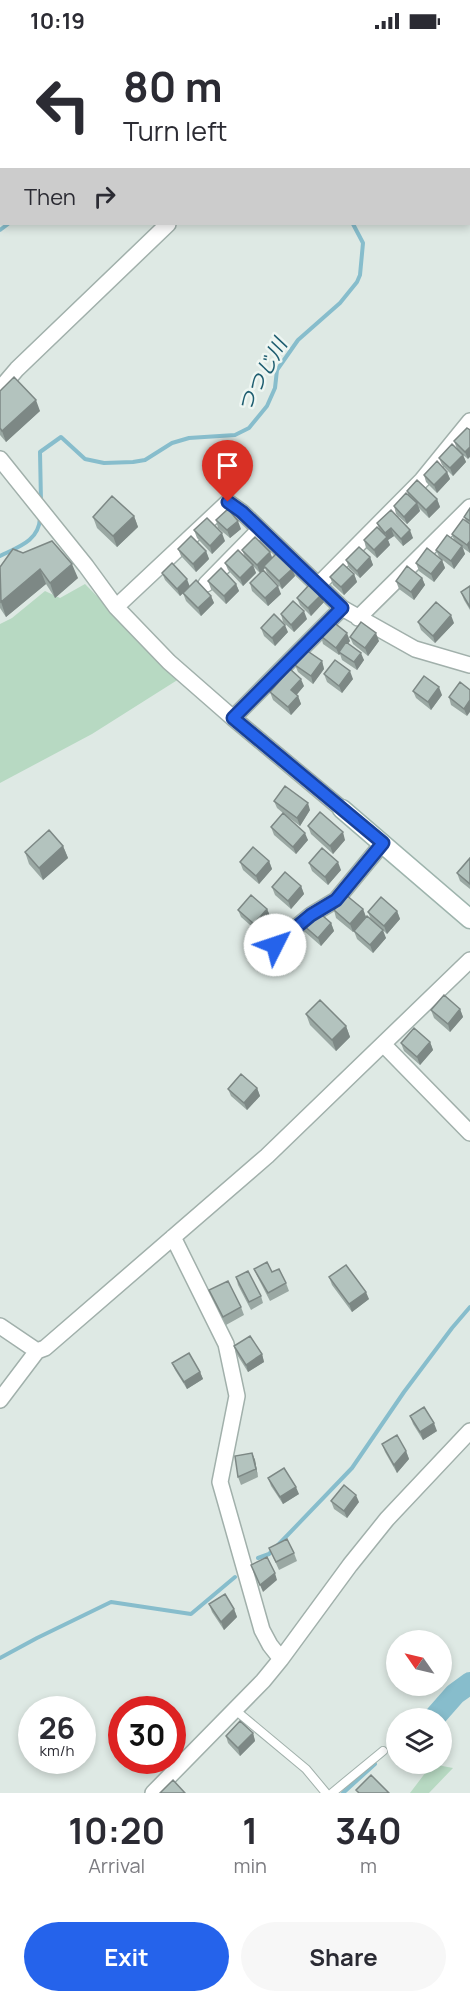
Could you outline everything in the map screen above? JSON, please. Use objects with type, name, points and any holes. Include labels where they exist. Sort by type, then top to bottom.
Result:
[{"type":"street","points":[[0,389],[17,369],[167,225]]},
{"type":"street","points":[[318,585],[422,480],[470,421]]},
{"type":"street","points":[[0,459],[116,607],[169,662],[383,843],[470,920]]},
{"type":"street","points":[[116,607],[228,502],[242,512],[342,608],[415,649],[470,665]]},
{"type":"street","points":[[358,618],[470,507]]},
{"type":"street","points":[[206,584],[259,530]]},
{"type":"street","points":[[233,718],[342,608]]},
{"type":"street","points":[[275,945],[311,915],[336,900],[383,843]]},
{"type":"street","points":[[0,1400],[37,1352],[45,1348],[267,1156],[470,960]]},
{"type":"street","points":[[383,1044],[470,1132]]},
{"type":"street","points":[[173,1238],[225,1344],[237,1396],[220,1482],[262,1630],[281,1659]]},
{"type":"street","points":[[0,1326],[37,1352]]},
{"type":"street","points":[[153,1793],[263,1681],[387,1519],[470,1431]]},
{"type":"lane","points":[[234,1709],[306,1769],[326,1793]]},
{"type":"lane","points":[[332,1793],[383,1751]]},
{"type":"green space","points":[[85,584],[179,679],[92,734],[0,783],[0,624],[12,618],[45,591],[60,598]]},
{"type":"green space","points":[[424,1774],[447,1774],[429,1793],[410,1793]]},
{"type":"building","points":[[14,377],[36,400],[2,431],[0,428],[0,391]]},
{"type":"building","points":[[467,428],[470,430],[470,447],[465,452],[454,441]]},
{"type":"building","points":[[452,444],[463,455],[450,468],[439,458]]},
{"type":"building","points":[[437,461],[447,472],[434,485],[424,475]]},
{"type":"building","points":[[417,480],[437,499],[426,510],[407,491]]},
{"type":"building","points":[[406,493],[417,503],[404,517],[394,506]]},
{"type":"building","points":[[112,496],[134,516],[113,536],[93,517]]},
{"type":"building","points":[[470,508],[470,521],[464,517]]},
{"type":"building","points":[[228,509],[238,521],[227,530],[216,520]]},
{"type":"building","points":[[391,510],[410,530],[401,539],[391,528],[385,533],[377,523]]},
{"type":"building","points":[[207,518],[222,533],[210,546],[194,530]]},
{"type":"building","points":[[463,519],[470,524],[470,541],[467,545],[452,534]]},
{"type":"building","points":[[377,527],[387,537],[374,550],[364,540]]},
{"type":"building","points":[[447,535],[462,546],[451,561],[436,550]]},
{"type":"building","points":[[191,536],[206,551],[193,564],[178,549]]},
{"type":"building","points":[[255,537],[270,552],[257,565],[242,550]]},
{"type":"building","points":[[52,541],[72,564],[50,583],[40,569],[1,602],[0,567],[13,549],[23,553]]},
{"type":"building","points":[[359,547],[370,557],[357,571],[346,560]]},
{"type":"building","points":[[427,548],[442,560],[431,574],[416,563]]},
{"type":"building","points":[[238,550],[253,565],[240,578],[225,563]]},
{"type":"building","points":[[277,553],[292,569],[279,581],[264,566]]},
{"type":"building","points":[[172,563],[187,579],[177,589],[162,573]]},
{"type":"building","points":[[343,564],[354,574],[341,587],[330,577]]},
{"type":"building","points":[[407,566],[422,578],[411,592],[396,581]]},
{"type":"building","points":[[221,568],[236,584],[224,596],[208,581]]},
{"type":"building","points":[[263,570],[278,586],[265,598],[250,583]]},
{"type":"building","points":[[196,580],[211,596],[198,608],[183,593]]},
{"type":"building","points":[[310,584],[321,595],[308,608],[297,598]]},
{"type":"building","points":[[470,586],[470,607],[461,592]]},
{"type":"building","points":[[293,601],[304,611],[291,625],[281,614]]},
{"type":"building","points":[[436,602],[451,615],[433,636],[418,622]]},
{"type":"building","points":[[274,614],[285,625],[272,638],[261,628]]},
{"type":"building","points":[[332,621],[347,633],[336,648],[321,636]]},
{"type":"building","points":[[361,622],[376,633],[365,648],[350,637]]},
{"type":"building","points":[[346,642],[361,653],[354,662],[339,652]]},
{"type":"building","points":[[306,650],[322,661],[311,676],[295,665]]},
{"type":"building","points":[[335,660],[350,671],[339,686],[324,674]]},
{"type":"building","points":[[290,669],[301,679],[291,690],[298,696],[288,707],[270,692]]},
{"type":"building","points":[[424,676],[439,687],[428,702],[413,691]]},
{"type":"building","points":[[460,682],[470,690],[470,700],[464,709],[449,697]]},
{"type":"building","points":[[285,786],[308,803],[297,818],[274,801]]},
{"type":"building","points":[[320,812],[343,832],[330,846],[308,826]]},
{"type":"building","points":[[283,813],[305,833],[293,847],[271,827]]},
{"type":"building","points":[[49,830],[63,846],[39,868],[25,852]]},
{"type":"building","points":[[253,847],[269,861],[256,876],[240,862]]},
{"type":"building","points":[[322,848],[338,862],[325,877],[309,863]]},
{"type":"building","points":[[470,858],[470,884],[457,873]]},
{"type":"building","points":[[285,872],[301,886],[288,901],[272,887]]},
{"type":"building","points":[[251,895],[267,909],[254,924],[238,910]]},
{"type":"building","points":[[346,895],[363,909],[350,924],[334,910]]},
{"type":"building","points":[[381,897],[397,911],[384,926],[368,912]]},
{"type":"building","points":[[315,909],[331,923],[318,938],[302,924]]},
{"type":"building","points":[[367,916],[383,930],[370,945],[354,931]]},
{"type":"building","points":[[444,995],[460,1009],[448,1024],[431,1010]]},
{"type":"building","points":[[320,1000],[346,1026],[332,1040],[306,1014]]},
{"type":"building","points":[[414,1028],[430,1042],[417,1057],[401,1043]]},
{"type":"building","points":[[241,1074],[257,1088],[244,1103],[228,1089]]},
{"type":"building","points":[[267,1262],[272,1272],[279,1269],[286,1283],[268,1293],[254,1269]]},
{"type":"building","points":[[346,1265],[366,1292],[349,1304],[329,1277]]},
{"type":"building","points":[[248,1271],[261,1296],[249,1302],[236,1277]]},
{"type":"building","points":[[228,1281],[241,1307],[223,1317],[209,1290]]},
{"type":"building","points":[[250,1336],[262,1354],[246,1365],[234,1346]]},
{"type":"building","points":[[189,1353],[200,1372],[184,1382],[172,1363]]},
{"type":"building","points":[[424,1407],[434,1423],[420,1432],[410,1416]]},
{"type":"building","points":[[397,1435],[406,1451],[394,1465],[382,1444]]},
{"type":"building","points":[[252,1453],[256,1469],[238,1477],[235,1456]]},
{"type":"building","points":[[284,1468],[296,1487],[280,1497],[268,1478]]},
{"type":"building","points":[[344,1485],[356,1495],[344,1511],[331,1501]]},
{"type":"building","points":[[287,1539],[294,1553],[276,1562],[269,1548]]},
{"type":"building","points":[[267,1557],[275,1573],[260,1585],[251,1565]]},
{"type":"building","points":[[225,1594],[234,1609],[221,1622],[209,1604]]},
{"type":"building","points":[[240,1721],[253,1733],[238,1748],[226,1736]]},
{"type":"building","points":[[371,1775],[389,1793],[359,1793],[356,1790]]},
{"type":"building","points":[[173,1780],[185,1793],[160,1793]]},
{"type":"waterway","points":[[0,230],[7,225]]},
{"type":"waterway","name":"つつじ川","points":[[41,502],[40,452],[61,437],[85,459],[104,463],[133,462],[145,460],[172,443],[189,438],[235,435],[249,428],[267,406],[275,388],[277,370],[298,340],[340,303],[357,282],[360,275],[363,243],[354,225]]},
{"type":"waterway","name":"つつじ川","points":[[0,556],[32,538],[39,526],[40,518]]},
{"type":"waterway","points":[[278,1545],[352,1468],[404,1392],[470,1307]]},
{"type":"waterway","points":[[258,1558],[273,1550]]},
{"type":"waterway","points":[[0,1658],[111,1602],[191,1614],[235,1577]]},
{"type":"waterway","points":[[443,1708],[455,1694],[470,1683]]},
{"type":"waterway","points":[[343,1793],[375,1764]]},
{"type":"route","points":[[228,502],[242,512],[342,608],[233,718],[383,843],[336,900],[311,915],[275,945]]}]
